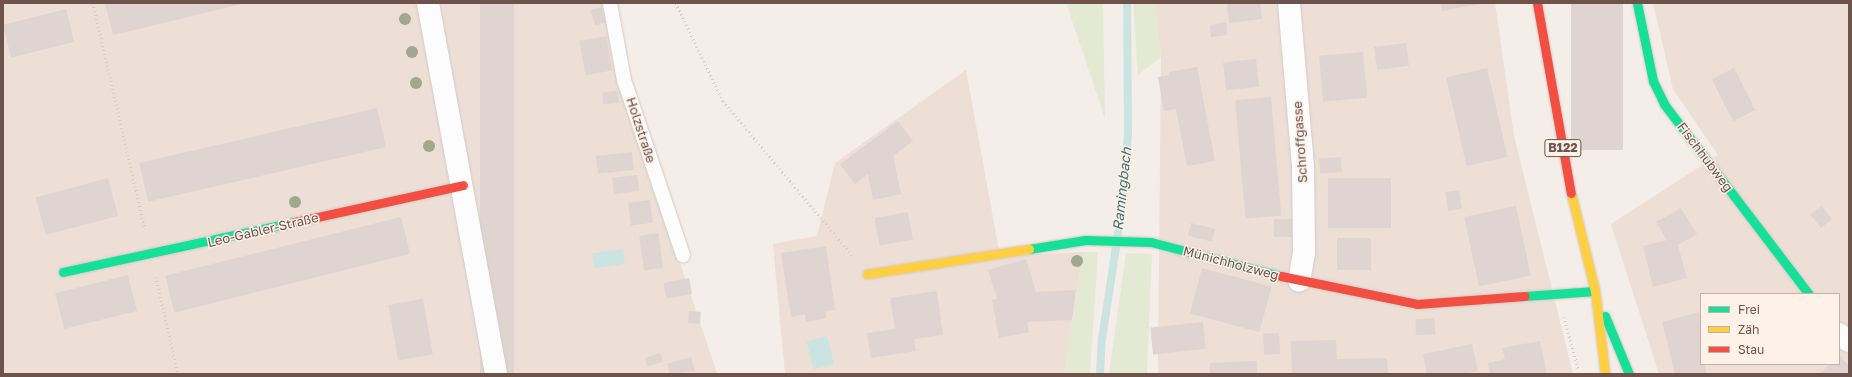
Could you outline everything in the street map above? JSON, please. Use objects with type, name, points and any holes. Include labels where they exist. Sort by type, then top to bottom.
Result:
[{"type":"street","points":[[428,3],[463,185],[496,374]]},
{"type":"street","name":"Schroffgasse","points":[[1290,3],[1303,167],[1304,253],[1298,281]]},
{"type":"street","name":"B122","points":[[1537,3],[1572,193],[1595,291],[1605,374]]},
{"type":"street","name":"Fischhubweg","points":[[1637,3],[1653,80],[1664,104],[1808,293]]},
{"type":"street","name":"Leo-Gabler-Straße","points":[[62,272],[151,254],[463,185]]},
{"type":"street","name":"Münichholzweg","points":[[867,274],[1085,240],[1151,242],[1298,281],[1417,304],[1557,295],[1595,291]]},
{"type":"street","name":"B122","points":[[1595,291],[1629,374]]},
{"type":"street","points":[[1840,335],[1849,341]]},
{"type":"lane","name":"Holzstraße","points":[[610,3],[624,80],[683,255]]},
{"type":"path","points":[[93,3],[178,374]]},
{"type":"path","points":[[676,3],[723,101],[867,274]]},
{"type":"path","points":[[1557,295],[1580,374]]},
{"type":"shaded area","points":[[3,3],[605,3],[619,80],[717,374],[3,374]]},
{"type":"shaded area","points":[[1155,3],[1495,3],[1514,136],[1573,374],[1158,374],[1161,57]]},
{"type":"shaded area","points":[[1653,3],[1849,3],[1849,374],[1659,374],[1611,224],[1718,155],[1673,89]]},
{"type":"shaded area","points":[[966,70],[1000,256],[1083,252],[1064,374],[785,374],[773,244],[817,236],[835,163]]},
{"type":"green space","points":[[1066,3],[1103,3],[1105,119]]},
{"type":"green space","points":[[1133,3],[1155,3],[1161,57],[1138,75]]},
{"type":"green space","points":[[1083,252],[1098,252],[1090,374],[1064,374]]},
{"type":"green space","points":[[1126,253],[1152,254],[1147,374],[1109,374]]},
{"type":"water","points":[[623,249],[625,264],[594,268],[592,253]]},
{"type":"water","points":[[827,336],[834,364],[814,369],[807,341]]},
{"type":"building","points":[[105,3],[241,3],[242,4],[113,35]]},
{"type":"building","points":[[480,3],[514,3],[514,374],[480,374]]},
{"type":"building","points":[[1227,3],[1260,3],[1262,19],[1229,23]]},
{"type":"building","points":[[1441,3],[1480,3],[1480,4],[1442,11]]},
{"type":"building","points":[[1571,3],[1623,3],[1623,150],[1571,150]]},
{"type":"building","points":[[601,7],[606,22],[595,26],[591,10]]},
{"type":"building","points":[[66,9],[74,42],[11,58],[3,25]]},
{"type":"building","points":[[1226,22],[1227,35],[1211,37],[1210,25]]},
{"type":"building","points":[[606,36],[612,70],[585,75],[579,41]]},
{"type":"building","points":[[1406,43],[1409,66],[1377,70],[1374,47]]},
{"type":"building","points":[[1363,52],[1367,98],[1323,102],[1319,56]]},
{"type":"building","points":[[1256,59],[1259,87],[1226,90],[1223,62]]},
{"type":"building","points":[[1197,67],[1215,161],[1187,166],[1176,109],[1164,111],[1158,77],[1169,75],[1169,72]]},
{"type":"building","points":[[1487,68],[1507,157],[1467,166],[1446,77]]},
{"type":"building","points":[[1734,68],[1755,110],[1733,121],[1712,79]]},
{"type":"building","points":[[618,91],[619,103],[603,104],[602,92]]},
{"type":"building","points":[[1271,97],[1281,216],[1246,219],[1235,100]]},
{"type":"building","points":[[377,108],[386,147],[148,202],[139,163]]},
{"type":"building","points":[[898,121],[913,141],[893,156],[901,194],[873,200],[868,174],[855,184],[840,164]]},
{"type":"building","points":[[632,152],[634,170],[598,174],[596,156]]},
{"type":"building","points":[[1341,157],[1342,172],[1320,173],[1319,159]]},
{"type":"building","points":[[637,175],[639,191],[614,194],[612,178]]},
{"type":"building","points":[[108,178],[118,216],[46,235],[36,197]]},
{"type":"building","points":[[1328,178],[1391,178],[1391,228],[1328,228]]},
{"type":"building","points":[[1459,190],[1462,209],[1448,211],[1445,192]]},
{"type":"building","points":[[650,200],[653,223],[631,226],[628,203]]},
{"type":"building","points":[[1516,206],[1531,275],[1479,286],[1464,217]]},
{"type":"building","points":[[1821,206],[1832,219],[1821,228],[1810,215]]},
{"type":"building","points":[[1681,208],[1697,234],[1678,245],[1687,278],[1653,287],[1643,246],[1667,240],[1656,222]]},
{"type":"building","points":[[908,212],[913,240],[879,245],[875,218]]},
{"type":"building","points":[[401,217],[410,254],[174,313],[165,276]]},
{"type":"building","points":[[1274,219],[1292,219],[1292,237],[1274,237]]},
{"type":"building","points":[[1191,223],[1215,229],[1212,242],[1188,236]]},
{"type":"building","points":[[658,233],[663,268],[644,270],[639,236]]},
{"type":"building","points":[[1337,238],[1371,238],[1371,270],[1337,270]]},
{"type":"building","points":[[826,246],[835,310],[825,311],[826,318],[806,322],[805,314],[791,317],[781,253]]},
{"type":"building","points":[[1026,259],[1036,292],[1076,290],[1072,320],[1027,322],[1029,332],[999,338],[992,300],[997,299],[988,270]]},
{"type":"building","points":[[1202,268],[1272,287],[1259,332],[1190,313]]},
{"type":"building","points":[[128,275],[137,311],[64,329],[55,293]]},
{"type":"building","points":[[689,278],[692,294],[667,299],[663,283]]},
{"type":"building","points":[[937,291],[943,335],[914,339],[916,351],[871,358],[867,333],[895,329],[890,298]]},
{"type":"building","points":[[423,299],[433,354],[398,360],[389,305]]},
{"type":"building","points":[[689,311],[701,312],[700,324],[688,323]]},
{"type":"building","points":[[1700,312],[1700,365],[1704,365],[1707,374],[1675,374],[1662,322]]},
{"type":"building","points":[[1434,318],[1435,334],[1416,335],[1415,319]]},
{"type":"building","points":[[1203,322],[1206,349],[1153,354],[1150,328]]},
{"type":"building","points":[[1279,333],[1280,354],[1264,355],[1263,334]]},
{"type":"building","points":[[1336,340],[1337,359],[1387,358],[1388,374],[1292,374],[1291,341]]},
{"type":"building","points":[[1540,341],[1547,374],[1490,374],[1488,363],[1505,359],[1502,348]]},
{"type":"building","points":[[1472,344],[1478,371],[1461,374],[1427,374],[1423,354]]},
{"type":"building","points":[[660,353],[663,362],[648,367],[645,358]]},
{"type":"building","points":[[1840,356],[1849,366],[1849,374],[1819,374],[1829,365],[1840,365]]},
{"type":"building","points":[[691,357],[695,371],[670,374],[667,364]]},
{"type":"building","points":[[1257,361],[1257,374],[1210,374],[1210,363]]},
{"type":"waterway","name":"Ramingbach","points":[[1100,374],[1102,339],[1123,202],[1128,134],[1127,3]]},
{"type":"traffic: fast","points":[[1637,3],[1653,81],[1664,104],[1808,293]]},
{"type":"traffic: fast","points":[[63,272],[295,222]]},
{"type":"traffic: fast","points":[[1029,249],[1085,240],[1151,242],[1281,276]]},
{"type":"traffic: fast","points":[[1525,296],[1595,291]]},
{"type":"traffic: fast","points":[[1605,316],[1629,374]]},
{"type":"traffic: slow","points":[[1571,193],[1595,291],[1605,374]]},
{"type":"traffic: slow","points":[[867,274],[1029,249]]},
{"type":"traffic: jam","points":[[1537,3],[1571,193]]},
{"type":"traffic: jam","points":[[295,222],[463,185]]},
{"type":"traffic: jam","points":[[1281,276],[1417,304],[1525,296]]}]
